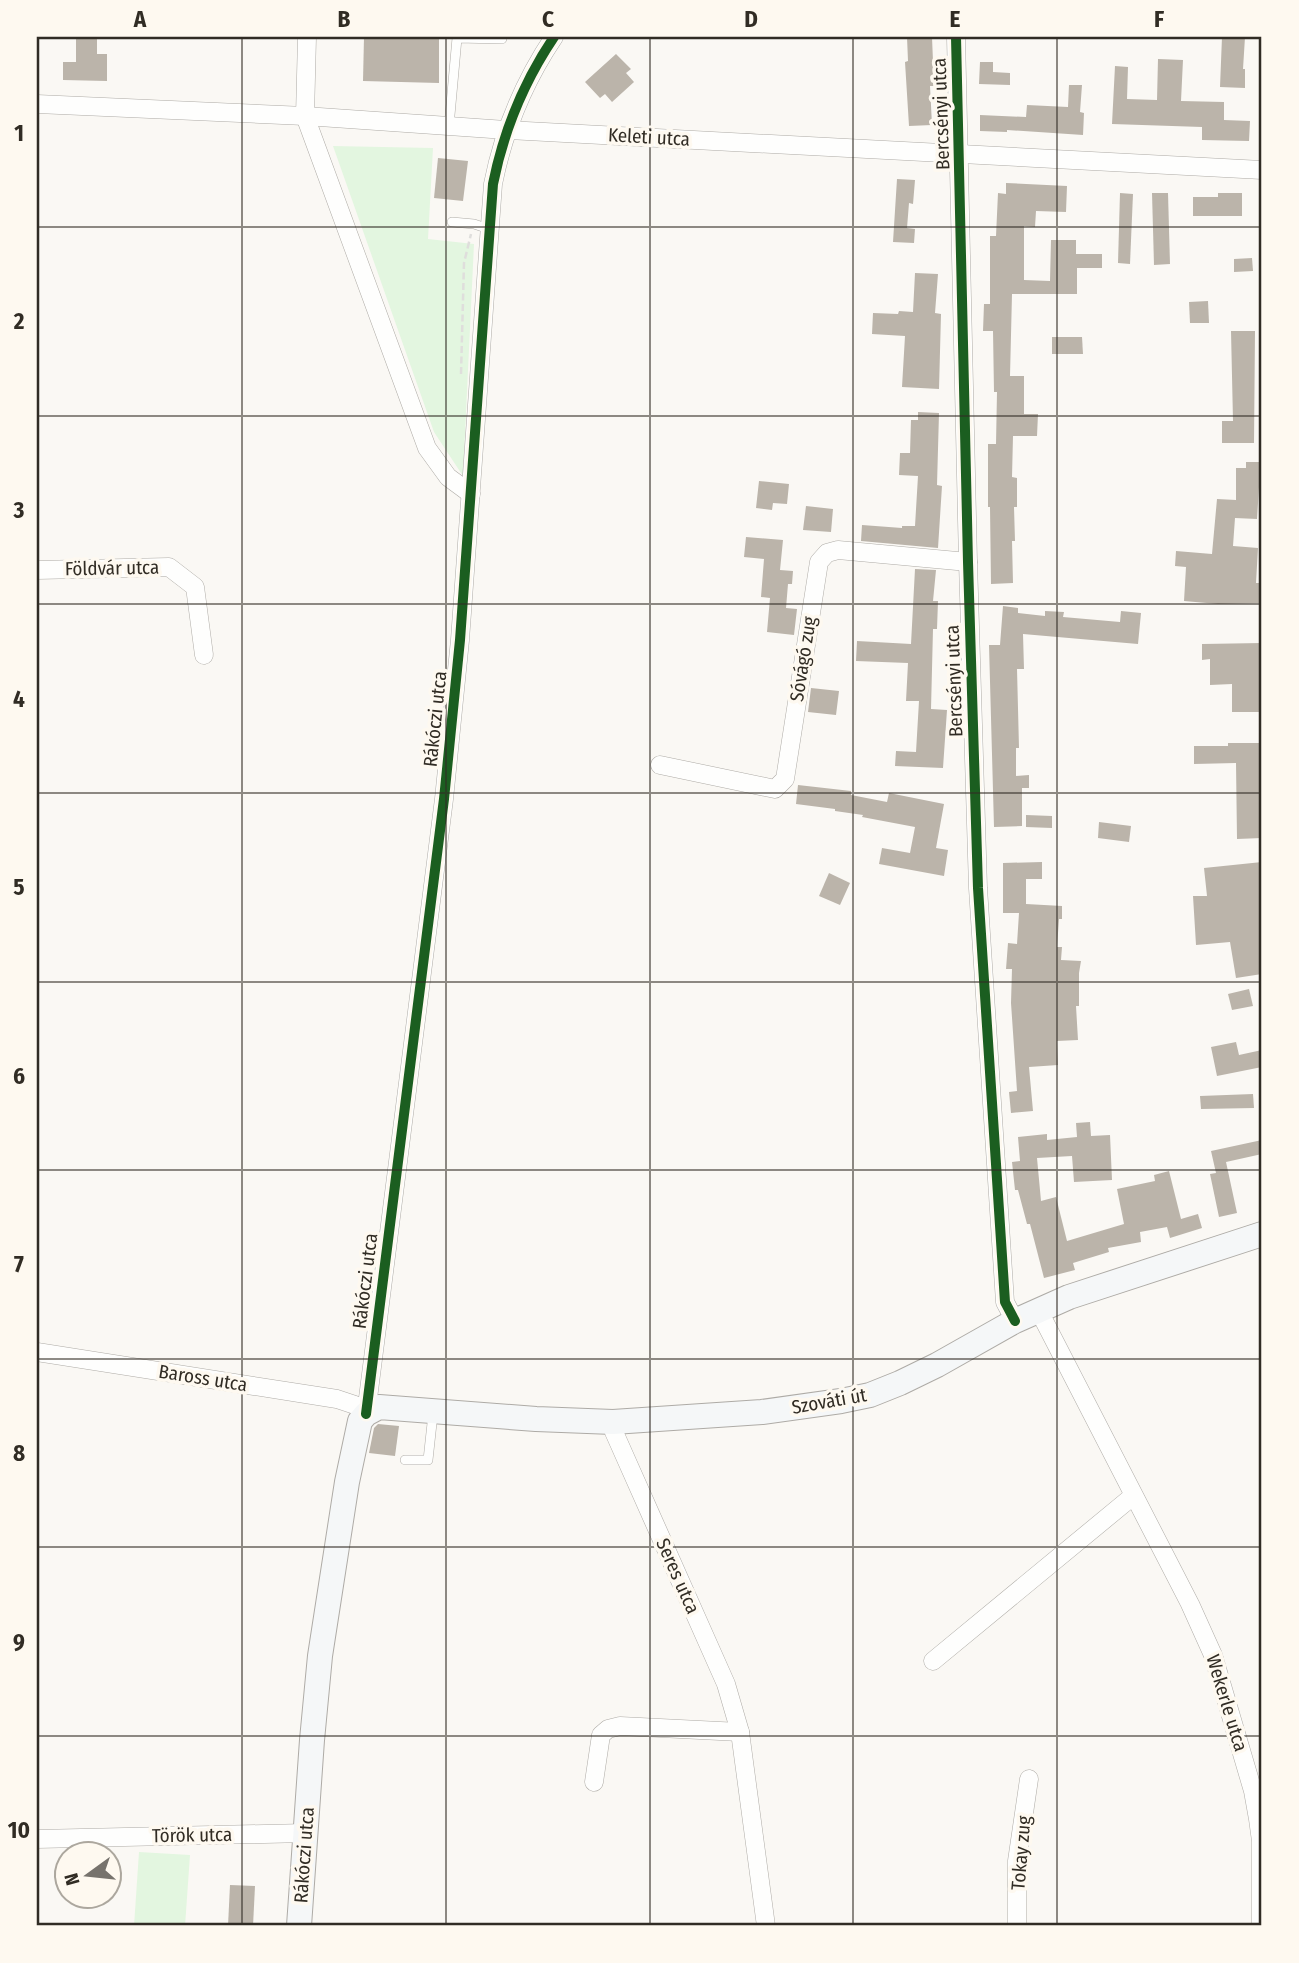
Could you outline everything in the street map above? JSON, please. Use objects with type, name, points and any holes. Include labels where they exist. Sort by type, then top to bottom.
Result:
[{"type":"main road","name":"Szováti út","points":[[366,1414],[379,1407],[612,1422],[762,1412],[870,1395],[937,1365],[1015,1321],[1092,1288],[1262,1234]]},
{"type":"main road","name":"Rákóczi utca","points":[[299,1926],[320,1656],[347,1482],[360,1421],[366,1414]]},
{"type":"street","points":[[307,37],[305,116],[427,448],[448,477],[471,494]]},
{"type":"street","name":"Rákóczi utca","points":[[366,1414],[444,799],[460,640],[493,184],[506,130],[529,78],[554,37]]},
{"type":"street","name":"Bercsényi utca","points":[[956,37],[978,888],[1005,1302],[1015,1321]]},
{"type":"street","name":"Keleti utca","points":[[37,104],[305,116],[506,130],[1262,170]]},
{"type":"street","name":"Sóvágó zug","points":[[660,765],[775,789],[785,779],[819,562],[828,552],[838,550],[968,562]]},
{"type":"street","name":"Földvár utca","points":[[37,570],[169,567],[195,587],[204,655]]},
{"type":"street","name":"Wekerle utca","points":[[1039,1311],[1190,1604],[1222,1679],[1253,1791],[1258,1819],[1261,1841],[1261,1926]]},
{"type":"street","name":"Baross utca","points":[[37,1352],[337,1399],[355,1405],[366,1414]]},
{"type":"street","name":"Seres utca","points":[[612,1422],[614,1432],[726,1684],[740,1732],[766,1926]]},
{"type":"street","points":[[933,1661],[1133,1496]]},
{"type":"street","points":[[594,1782],[601,1735],[608,1729],[620,1726],[740,1732]]},
{"type":"street","name":"Tokay zug","points":[[1017,1926],[1017,1861],[1029,1780]]},
{"type":"street","name":"Török utca","points":[[37,1839],[306,1833]]},
{"type":"lane","points":[[449,126],[457,38],[502,39]]},
{"type":"lane","points":[[452,222],[474,224],[489,229]]},
{"type":"lane","points":[[405,1460],[428,1460],[433,1412]]},
{"type":"path","points":[[461,374],[464,263],[471,236]]},
{"type":"green space","points":[[333,146],[433,148],[428,239],[474,244],[463,476],[434,432]]},
{"type":"green space","points":[[139,1852],[190,1855],[185,1926],[134,1926]]},
{"type":"building","points":[[76,37],[97,37],[97,54],[107,54],[107,81],[63,80],[63,62],[76,62]]},
{"type":"building","points":[[364,37],[439,37],[439,83],[363,81]]},
{"type":"building","points":[[907,37],[932,37],[932,125],[909,126],[905,62],[908,61]]},
{"type":"building","points":[[1222,37],[1245,37],[1245,88],[1220,87]]},
{"type":"building","points":[[616,54],[631,69],[626,73],[634,82],[612,102],[605,94],[600,98],[585,82]]},
{"type":"building","points":[[1158,59],[1183,60],[1181,101],[1224,102],[1224,120],[1250,121],[1249,141],[1202,140],[1202,127],[1112,124],[1115,66],[1128,67],[1127,99],[1157,100]]},
{"type":"building","points":[[980,62],[993,62],[993,72],[1010,73],[1010,85],[979,84]]},
{"type":"building","points":[[1069,85],[1082,85],[1080,112],[1084,113],[1083,135],[980,131],[980,115],[1026,117],[1027,105],[1068,107]]},
{"type":"building","points":[[438,158],[468,161],[463,201],[434,198]]},
{"type":"building","points":[[897,179],[915,180],[913,204],[909,203],[907,228],[915,229],[914,243],[893,242]]},
{"type":"building","points":[[1006,183],[1067,186],[1066,212],[1036,211],[1035,227],[1024,226],[1024,280],[1050,281],[1051,240],[1076,240],[1076,254],[1102,254],[1102,268],[1077,268],[1077,294],[1012,294],[1010,376],[1024,376],[1024,414],[1038,414],[1037,436],[1013,436],[1012,477],[1017,478],[1017,507],[1014,507],[1015,541],[1012,541],[1013,583],[991,584],[988,444],[996,444],[997,392],[994,392],[993,331],[983,331],[984,304],[990,304],[990,236],[996,236],[998,193],[1006,194]]},
{"type":"building","points":[[1120,193],[1133,194],[1130,264],[1118,263]]},
{"type":"building","points":[[1152,193],[1168,193],[1170,264],[1154,265]]},
{"type":"building","points":[[1218,193],[1242,193],[1242,216],[1193,216],[1193,197],[1218,197]]},
{"type":"building","points":[[1252,258],[1253,271],[1234,272],[1234,259]]},
{"type":"building","points":[[915,273],[938,274],[935,313],[941,314],[939,389],[902,387],[905,336],[872,334],[873,313],[913,312]]},
{"type":"building","points":[[1208,301],[1209,323],[1190,323],[1189,302]]},
{"type":"building","points":[[1231,331],[1255,331],[1254,443],[1222,443],[1222,421],[1233,421]]},
{"type":"building","points":[[1052,337],[1082,337],[1083,354],[1052,354]]},
{"type":"building","points":[[918,412],[939,413],[937,485],[942,486],[938,548],[861,541],[862,525],[902,528],[915,526],[918,476],[899,475],[900,453],[910,453],[911,420],[918,420]]},
{"type":"building","points":[[1246,462],[1262,462],[1262,487],[1259,487],[1257,519],[1235,518],[1233,546],[1258,548],[1256,583],[1259,583],[1260,603],[1218,604],[1184,601],[1186,567],[1175,566],[1176,551],[1212,554],[1217,499],[1236,500],[1236,468],[1246,468]]},
{"type":"building","points":[[759,481],[789,484],[787,504],[773,503],[772,510],[756,508]]},
{"type":"building","points":[[806,506],[833,509],[831,532],[803,530]]},
{"type":"building","points":[[746,537],[783,540],[780,570],[793,571],[792,584],[788,584],[786,608],[797,609],[794,635],[767,632],[770,598],[761,597],[764,559],[744,557]]},
{"type":"building","points":[[915,569],[936,570],[933,601],[938,601],[937,629],[933,629],[931,709],[947,710],[943,768],[895,766],[896,751],[916,752],[919,701],[906,701],[908,663],[856,661],[857,641],[911,644]]},
{"type":"building","points":[[1003,606],[1018,608],[1018,613],[1045,616],[1045,611],[1064,612],[1063,617],[1120,622],[1121,611],[1141,613],[1138,644],[1023,634],[1024,669],[1017,669],[1019,748],[1016,748],[1016,776],[1029,775],[1029,788],[1022,788],[1022,826],[994,827],[989,645],[1000,645]]},
{"type":"building","points":[[1262,643],[1262,712],[1232,712],[1232,684],[1210,685],[1210,659],[1202,660],[1202,644]]},
{"type":"building","points":[[811,688],[839,691],[836,715],[808,712]]},
{"type":"building","points":[[1228,743],[1262,743],[1262,838],[1237,839],[1236,763],[1194,764],[1194,746],[1228,746]]},
{"type":"building","points":[[798,785],[851,791],[851,795],[887,802],[889,793],[944,804],[936,848],[948,850],[944,876],[879,864],[882,848],[910,853],[915,827],[835,809],[796,804]]},
{"type":"building","points":[[1026,815],[1052,816],[1052,828],[1026,827]]},
{"type":"building","points":[[1099,822],[1131,826],[1129,842],[1098,838]]},
{"type":"building","points":[[1042,862],[1042,879],[1026,879],[1026,904],[1062,906],[1057,947],[1062,947],[1061,960],[1081,961],[1079,1006],[1076,1006],[1078,1040],[1057,1041],[1058,1065],[1029,1067],[1033,1111],[1011,1113],[1009,1092],[1017,1091],[1011,1003],[1012,969],[1006,969],[1008,943],[1017,944],[1019,913],[1003,913],[1003,863]]},
{"type":"building","points":[[1262,862],[1262,974],[1236,978],[1230,942],[1196,945],[1193,896],[1207,896],[1204,868]]},
{"type":"building","points":[[829,873],[850,883],[840,905],[819,896]]},
{"type":"building","points":[[1249,989],[1253,1006],[1232,1010],[1228,994]]},
{"type":"building","points":[[1236,1042],[1239,1055],[1262,1050],[1262,1067],[1217,1076],[1211,1047]]},
{"type":"building","points":[[1253,1094],[1254,1108],[1201,1109],[1200,1096]]},
{"type":"building","points":[[1090,1122],[1091,1136],[1110,1135],[1112,1180],[1074,1182],[1072,1156],[1037,1158],[1041,1201],[1056,1197],[1067,1241],[1124,1224],[1117,1189],[1155,1181],[1154,1175],[1169,1171],[1181,1219],[1198,1214],[1202,1228],[1170,1238],[1167,1227],[1140,1232],[1141,1242],[1108,1248],[1109,1252],[1073,1263],[1075,1270],[1044,1278],[1030,1224],[1027,1224],[1018,1190],[1015,1190],[1012,1162],[1020,1161],[1018,1137],[1047,1134],[1047,1140],[1077,1137],[1076,1123]]},
{"type":"building","points":[[1262,1140],[1262,1154],[1226,1162],[1237,1213],[1219,1217],[1210,1174],[1216,1173],[1211,1151]]},
{"type":"building","points":[[378,1424],[399,1426],[395,1456],[369,1453],[374,1428]]},
{"type":"building","points":[[230,1885],[255,1886],[253,1926],[228,1926]]},
{"type":"cycle path","points":[[366,1414],[444,799],[460,640],[493,184],[516,107],[554,37]]},
{"type":"cycle path","points":[[956,37],[978,888],[1005,1302],[1015,1321]]}]
